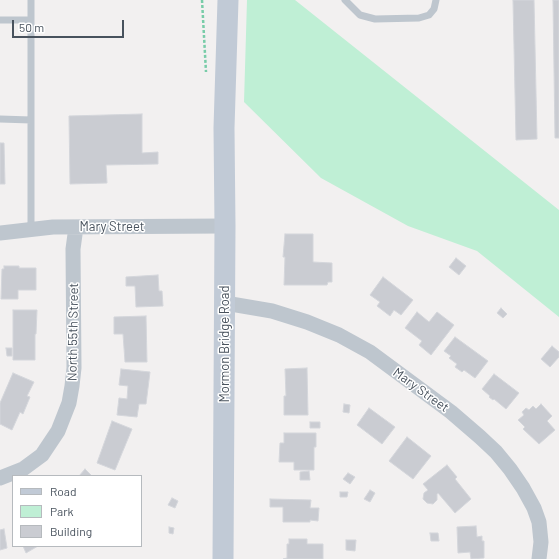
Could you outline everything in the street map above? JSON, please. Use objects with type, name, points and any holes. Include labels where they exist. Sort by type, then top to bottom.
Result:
[{"type":"main road","name":"Mormon Bridge Road","points":[[213,0],[224,128]]},
{"type":"main road","name":"Mormon Bridge Road","points":[[223,559],[225,303],[224,128],[228,0]]},
{"type":"street","name":"Mary Street","points":[[0,233],[54,227],[225,226]]},
{"type":"street","name":"North 55th Street","points":[[0,478],[23,469],[42,454],[58,431],[69,403],[74,368],[73,249],[76,227]]},
{"type":"street","name":"Mary Street","points":[[225,303],[272,311],[307,322],[339,335],[370,352],[451,412],[496,452],[523,488],[534,508],[539,522],[541,542],[539,559]]},
{"type":"lane","points":[[31,0],[31,229]]},
{"type":"lane","points":[[345,0],[360,15],[374,19],[419,18],[429,15],[434,9],[436,0]]},
{"type":"lane","points":[[0,20],[31,20]]},
{"type":"lane","points":[[0,119],[31,120]]},
{"type":"green space","points":[[247,0],[295,0],[559,210],[559,317],[477,251],[408,226],[321,178],[244,102]]},
{"type":"building","points":[[513,0],[534,0],[537,139],[516,140]]},
{"type":"building","points":[[553,0],[559,0],[559,138],[555,138]]},
{"type":"building","points":[[142,114],[142,153],[158,152],[158,164],[106,165],[107,183],[70,184],[69,116]]},
{"type":"building","points":[[0,143],[4,143],[5,184],[0,184]]},
{"type":"building","points":[[285,234],[313,234],[313,262],[332,263],[332,282],[328,282],[327,285],[284,285],[285,257],[283,257]]},
{"type":"building","points":[[456,258],[466,266],[459,275],[449,267]]},
{"type":"building","points":[[4,266],[36,268],[36,290],[18,290],[18,299],[1,299],[2,269],[4,269]]},
{"type":"building","points":[[158,275],[159,291],[162,291],[163,306],[136,307],[135,286],[126,286],[126,277]]},
{"type":"building","points":[[383,277],[413,300],[401,315],[394,310],[390,316],[377,306],[380,302],[370,295]]},
{"type":"building","points":[[501,308],[507,314],[503,318],[497,313]]},
{"type":"building","points":[[13,310],[37,310],[35,360],[13,360]]},
{"type":"building","points":[[417,312],[429,322],[437,312],[454,325],[431,355],[419,345],[422,341],[405,328]]},
{"type":"building","points":[[146,316],[147,362],[125,362],[123,334],[114,334],[114,317]]},
{"type":"building","points":[[455,337],[488,361],[475,378],[464,370],[462,372],[455,367],[457,364],[449,358],[451,356],[444,351]]},
{"type":"building","points":[[552,346],[559,352],[559,357],[550,367],[541,359]]},
{"type":"building","points":[[6,348],[12,348],[12,356],[7,356]]},
{"type":"building","points":[[307,368],[308,415],[284,415],[284,396],[286,396],[285,369]]},
{"type":"building","points":[[121,369],[150,372],[146,404],[139,404],[137,417],[117,415],[119,398],[127,399],[128,386],[119,385]]},
{"type":"building","points":[[13,373],[34,382],[27,396],[30,397],[23,414],[20,412],[12,430],[0,424],[0,403]]},
{"type":"building","points":[[494,374],[519,393],[506,409],[494,399],[493,400],[489,397],[490,396],[482,389]]},
{"type":"building","points":[[344,404],[350,405],[349,413],[343,412]]},
{"type":"building","points":[[541,404],[552,416],[547,421],[555,430],[539,444],[523,429],[525,427],[518,420],[524,415],[522,412],[526,408],[529,410],[533,406],[536,409]]},
{"type":"building","points":[[369,408],[395,427],[382,444],[357,425]]},
{"type":"building","points":[[112,421],[132,429],[115,470],[97,463]]},
{"type":"building","points":[[310,422],[320,422],[320,428],[310,428]]},
{"type":"building","points":[[284,433],[316,433],[316,447],[314,447],[314,470],[294,470],[294,462],[279,462],[280,443],[284,443]]},
{"type":"building","points":[[407,437],[431,456],[413,479],[389,461]]},
{"type":"building","points":[[447,465],[457,477],[455,479],[471,499],[455,513],[438,493],[437,500],[433,504],[427,503],[423,499],[424,493],[428,490],[423,484]]},
{"type":"building","points":[[85,469],[91,475],[80,475]]},
{"type":"building","points":[[309,471],[310,480],[300,480],[300,472]]},
{"type":"building","points":[[348,473],[355,477],[350,484],[343,479]]},
{"type":"building","points":[[370,490],[375,493],[370,502],[364,499]]},
{"type":"building","points":[[340,492],[348,492],[347,497],[340,497]]},
{"type":"building","points":[[172,498],[178,501],[175,508],[168,505]]},
{"type":"building","points":[[270,499],[311,500],[310,508],[319,508],[318,521],[310,520],[310,522],[283,522],[283,507],[270,507]]},
{"type":"building","points":[[476,526],[477,537],[482,536],[482,541],[484,541],[484,558],[471,559],[470,552],[458,553],[457,527]]},
{"type":"building","points":[[169,527],[174,528],[173,534],[169,533]]},
{"type":"building","points":[[4,529],[7,548],[0,550],[0,530]]},
{"type":"building","points":[[430,533],[438,533],[439,541],[431,541]]},
{"type":"building","points":[[289,539],[307,539],[307,544],[323,544],[323,559],[283,559],[287,558],[287,544],[289,544]]},
{"type":"building","points":[[346,540],[356,540],[355,551],[346,550]]},
{"type":"building","points":[[23,547],[36,547],[26,553]]}]
